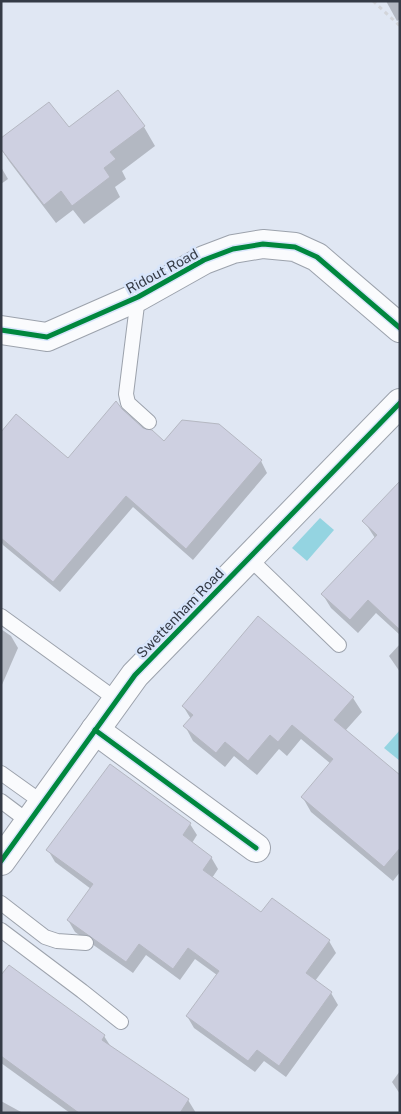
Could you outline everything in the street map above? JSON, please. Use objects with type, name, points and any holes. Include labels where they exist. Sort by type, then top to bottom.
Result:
[{"type":"street","name":"Ridout Road","points":[[1,330],[47,337],[138,297],[204,260],[233,249],[263,244],[295,247],[317,258],[400,328]]},
{"type":"street","name":"Swettenham Road","points":[[20,832],[135,675],[400,403]]},
{"type":"street","points":[[95,730],[256,848]]},
{"type":"lane","points":[[138,297],[126,394],[128,403],[149,422]]},
{"type":"lane","points":[[250,558],[339,645]]},
{"type":"lane","points":[[1,616],[117,700]]},
{"type":"lane","points":[[1,773],[20,832]]},
{"type":"lane","points":[[1,801],[20,832]]},
{"type":"lane","points":[[1,903],[45,937],[57,941],[86,944]]},
{"type":"lane","points":[[1,930],[82,990],[121,1022]]},
{"type":"path","points":[[373,1],[400,26]]},
{"type":"water","points":[[320,518],[334,530],[307,561],[292,548]]},
{"type":"water","points":[[400,730],[400,761],[384,748]]},
{"type":"building","points":[[118,90],[145,126],[110,152],[116,159],[104,168],[110,177],[72,206],[61,191],[44,205],[1,149],[1,138],[49,102],[69,127]]},
{"type":"building","points":[[116,401],[143,428],[152,430],[164,441],[182,420],[219,424],[262,460],[186,549],[126,496],[53,582],[1,538],[1,432],[16,414],[68,458]]},
{"type":"building","points":[[400,481],[400,630],[368,600],[350,620],[321,594],[377,535],[362,521]]},
{"type":"building","points":[[258,616],[354,697],[334,720],[400,775],[400,848],[384,867],[301,797],[333,759],[292,725],[278,742],[270,735],[248,761],[225,742],[216,753],[183,726],[193,715],[182,706]]},
{"type":"building","points":[[110,764],[191,823],[183,835],[212,857],[203,870],[261,912],[272,898],[330,940],[306,973],[332,992],[279,1066],[257,1050],[248,1061],[186,1016],[219,971],[188,948],[173,969],[139,944],[126,962],[67,920],[93,884],[46,850]]},
{"type":"building","points":[[9,965],[105,1035],[102,1040],[189,1099],[180,1113],[79,1113],[1,1056],[1,975]]},
{"type":"cycle path","points":[[1,330],[47,337],[138,297],[204,260],[233,249],[263,244],[295,247],[317,257],[400,328]]},
{"type":"cycle path","points":[[1,861],[135,675],[400,403]]},
{"type":"cycle path","points":[[95,730],[256,848]]}]
